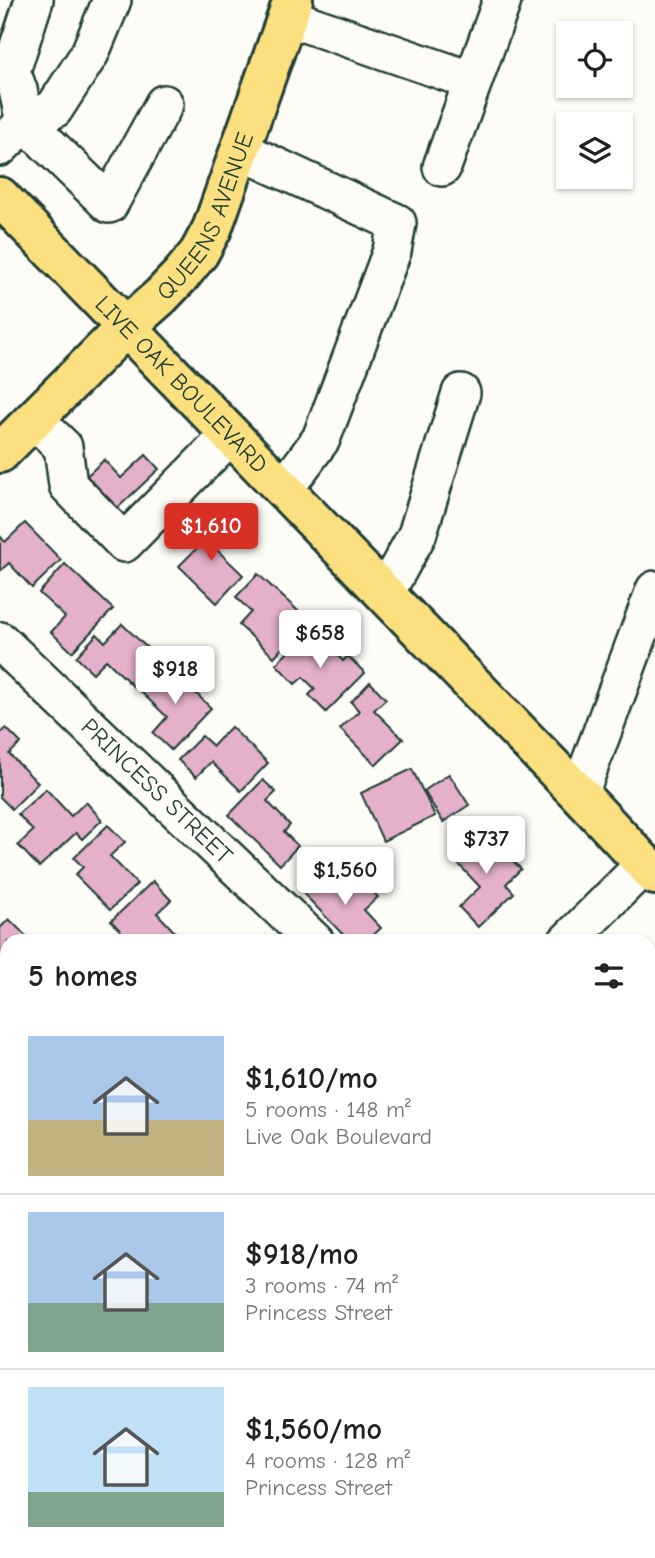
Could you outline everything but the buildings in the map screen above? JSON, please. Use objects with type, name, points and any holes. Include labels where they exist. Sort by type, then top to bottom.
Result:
[{"type":"main road","name":"QUEENS AVENUE","points":[[0,453],[126,327],[162,296],[199,253],[212,229],[290,8]]},
{"type":"main road","name":"LIVE OAK BOULEVARD","points":[[0,197],[650,869]]},
{"type":"street","points":[[13,134],[18,90],[10,71],[34,0]]},
{"type":"street","points":[[13,134],[54,109],[90,53],[112,0]]},
{"type":"street","points":[[442,167],[502,1]]},
{"type":"street","points":[[290,8],[473,80]]},
{"type":"street","points":[[13,134],[109,204],[164,104]]},
{"type":"street","points":[[240,150],[397,223],[392,251],[321,439],[284,489]]},
{"type":"street","points":[[385,593],[417,536],[461,393]]},
{"type":"street","points":[[34,419],[63,447],[68,485],[124,543],[230,435]]},
{"type":"street","points":[[579,794],[655,590]]},
{"type":"street","name":"PRINCESS STREET","points":[[0,641],[307,934]]},
{"type":"street","points":[[580,934],[650,869]]}]
